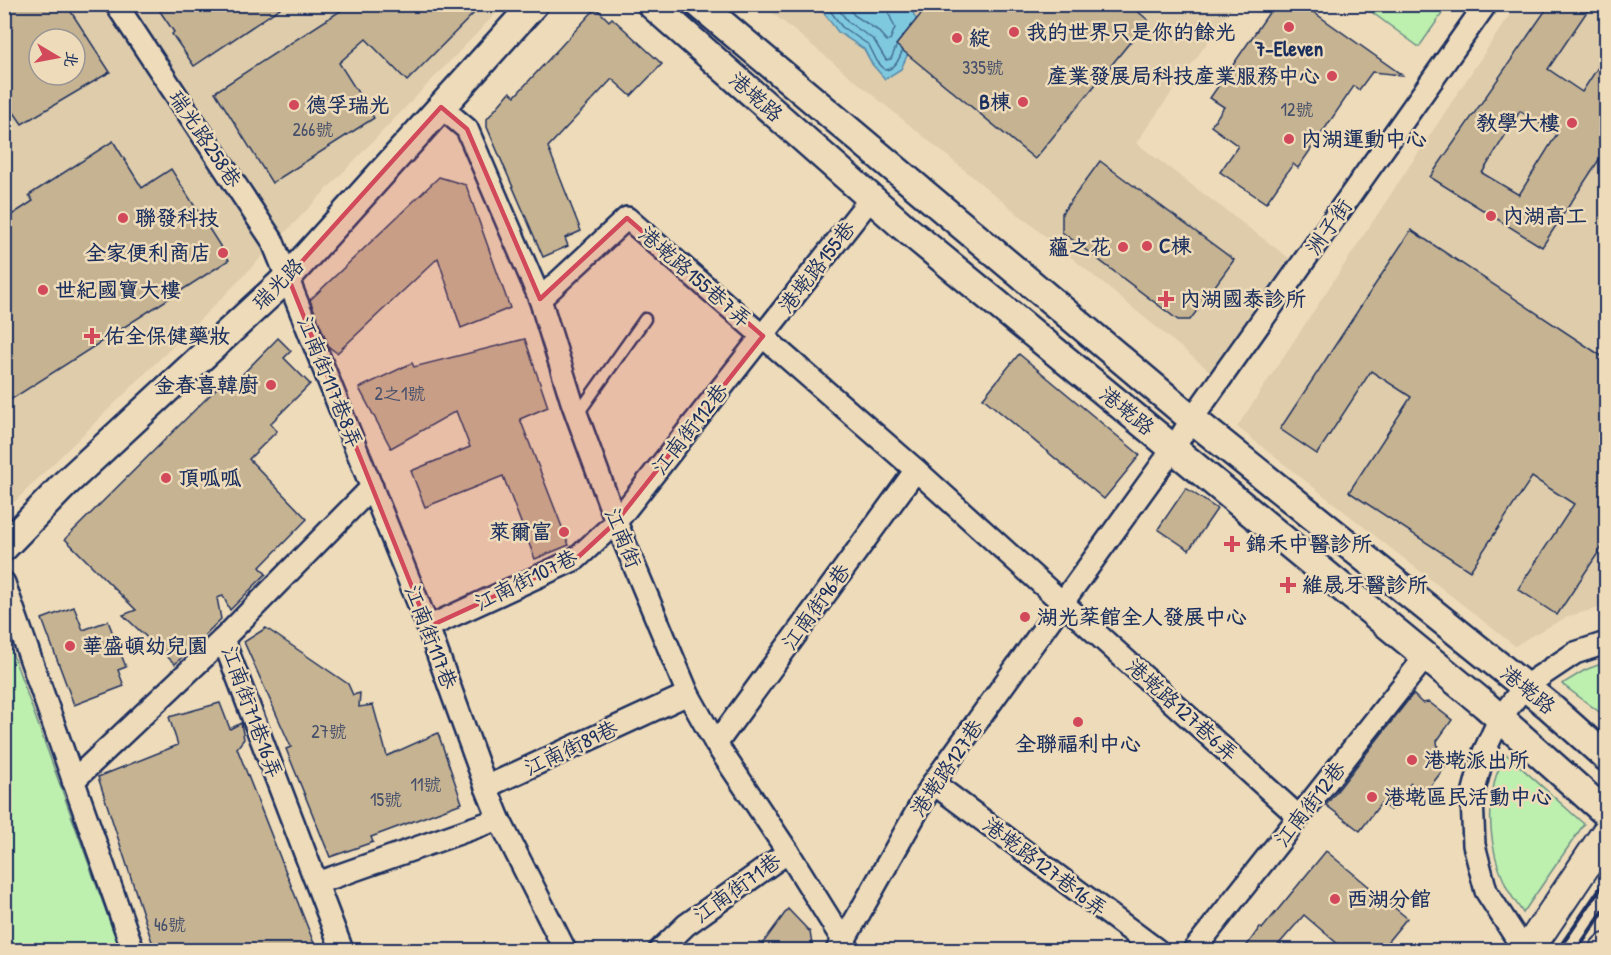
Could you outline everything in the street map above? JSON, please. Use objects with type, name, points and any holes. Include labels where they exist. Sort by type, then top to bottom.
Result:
[{"type":"main road","points":[[1526,951],[1606,834]]},
{"type":"street","name":"瑞光路258巷","points":[[116,4],[272,240],[288,277]]},
{"type":"street","name":"瑞光路","points":[[4,547],[66,483],[288,277],[534,4]]},
{"type":"street","name":"港墘路","points":[[651,4],[905,228],[1500,718],[1606,813]]},
{"type":"street","name":"港墘路","points":[[699,4],[1192,419],[1549,706],[1606,757]]},
{"type":"street","name":"洲子街","points":[[1173,449],[1486,4]]},
{"type":"street","name":"江南街","points":[[441,107],[467,129],[540,299],[576,415],[616,522],[688,694],[716,744],[788,852],[843,948]]},
{"type":"street","name":"港墘路155巷","points":[[763,336],[871,198]]},
{"type":"street","name":"港墘路155巷7弄","points":[[540,299],[627,218],[763,336]]},
{"type":"street","name":"江南街117巷8弄","points":[[288,277],[372,487]]},
{"type":"street","points":[[763,336],[1064,603]]},
{"type":"street","name":"江南街112巷","points":[[616,522],[763,336]]},
{"type":"street","name":"港墘路127巷","points":[[843,948],[933,783],[1173,449]]},
{"type":"street","name":"江南街96巷","points":[[716,744],[916,470]]},
{"type":"street","name":"江南街117巷","points":[[372,487],[428,627],[486,787]]},
{"type":"street","name":"江南街71巷16弄","points":[[342,951],[223,639],[372,487]]},
{"type":"street","name":"江南街107巷","points":[[428,627],[576,559],[616,522]]},
{"type":"street","points":[[4,583],[133,951]]},
{"type":"street","name":"港墘路127巷6弄","points":[[1064,603],[1299,817]]},
{"type":"street","points":[[73,781],[223,639]]},
{"type":"street","points":[[1526,951],[1486,891],[1474,845],[1472,798],[1484,752],[1500,718],[1524,687],[1575,653],[1606,643]]},
{"type":"street","name":"江南街12巷","points":[[1194,951],[1426,657]]},
{"type":"street","name":"江南街89巷","points":[[486,787],[688,694]]},
{"type":"street","name":"港墘路127巷16弄","points":[[933,783],[1156,951]]},
{"type":"street","points":[[486,787],[499,819],[565,951]]},
{"type":"street","points":[[317,883],[499,819]]},
{"type":"street","name":"江南街71巷","points":[[660,951],[686,925],[788,852]]},
{"type":"lane","points":[[576,415],[645,319]]},
{"type":"highlighted area","points":[[441,107],[467,129],[540,299],[627,218],[763,336],[616,522],[576,559],[428,627],[288,277]]},
{"type":"shaded area","points":[[5,5],[504,5],[223,297],[5,511]]},
{"type":"shaded area","points":[[763,5],[1234,5],[1136,143],[1289,258],[1211,372]]},
{"type":"shaded area","name":"內湖高工","points":[[1516,5],[1606,5],[1606,606],[1569,616],[1515,646],[1237,427]]},
{"type":"green space","points":[[1448,4],[1419,47],[1362,5]]},
{"type":"green space","points":[[5,633],[120,950],[5,950]]},
{"type":"green space","points":[[1606,662],[1606,717],[1562,684],[1585,670]]},
{"type":"green space","points":[[1506,754],[1584,824],[1523,913],[1508,890],[1499,869],[1491,831],[1493,793],[1497,773]]},
{"type":"water","points":[[812,5],[909,5],[920,27],[901,69],[885,79],[872,64],[864,49],[838,32],[824,13]]},
{"type":"building","points":[[4,4],[66,4],[81,27],[27,27],[27,87],[85,87],[22,124],[4,98]]},
{"type":"building","points":[[155,4],[286,4],[194,66]]},
{"type":"building","name":"德孚瑞光","points":[[351,4],[483,4],[407,81],[366,39],[339,63],[374,118],[272,183],[215,92]]},
{"type":"building","name":"B棟","points":[[929,4],[1129,4],[1148,20],[1035,159],[896,45]]},
{"type":"building","points":[[1275,4],[1302,4],[1402,75],[1372,72],[1359,90],[1354,86],[1298,168],[1293,164],[1266,203],[1220,172],[1238,146],[1211,126],[1224,107],[1210,98]]},
{"type":"building","name":"教學大樓","points":[[1550,4],[1592,4],[1548,69],[1582,92],[1606,55],[1606,149],[1542,247],[1430,177]],"holes":[[[1520,111],[1557,134],[1519,195],[1482,173]]]},
{"type":"building","points":[[596,8],[609,21],[612,18],[662,64],[631,96],[612,79],[548,147],[581,231],[565,238],[568,246],[543,257],[487,127],[487,119],[510,92],[515,96]]},
{"type":"building","points":[[87,36],[110,72],[87,86]]},
{"type":"building","name":"聯發科技","points":[[113,141],[142,188],[171,169],[229,260],[4,404],[4,220],[33,201],[29,195]]},
{"type":"building","name":"C棟","points":[[1100,161],[1234,260],[1190,320],[1178,320],[1062,232],[1062,213]]},
{"type":"building","points":[[439,177],[466,185],[510,308],[461,328],[438,258],[337,353],[329,347],[310,300]]},
{"type":"building","points":[[1411,230],[1606,359],[1606,541],[1557,615],[1518,589],[1574,504],[1532,477],[1470,571],[1349,492],[1411,397],[1371,371],[1317,454],[1280,429]]},
{"type":"building","points":[[278,338],[291,351],[284,358],[310,384],[270,424],[277,431],[249,459],[307,519],[260,567],[266,574],[230,610],[223,596],[217,598],[221,619],[175,664],[123,615],[136,610],[65,539],[226,379],[232,385]]},
{"type":"building","points":[[525,339],[548,407],[520,419],[569,545],[535,559],[503,476],[425,507],[411,471],[470,447],[456,411],[391,448],[359,388],[412,363],[414,367]]},
{"type":"building","points":[[1019,354],[1140,455],[1104,499],[983,398]]},
{"type":"building","points":[[1186,488],[1217,509],[1189,550],[1158,529]]},
{"type":"building","points":[[74,607],[83,630],[108,621],[126,667],[118,670],[124,686],[74,705],[42,619]]},
{"type":"building","points":[[266,628],[348,684],[353,695],[360,693],[359,707],[373,705],[387,756],[438,733],[462,803],[371,837],[373,842],[330,857],[286,749],[291,747],[244,642]]},
{"type":"building","points":[[1413,694],[1422,703],[1429,702],[1452,720],[1437,741],[1439,760],[1446,766],[1425,793],[1411,783],[1390,810],[1381,803],[1360,831],[1326,805]]},
{"type":"building","points":[[220,703],[230,729],[241,723],[244,739],[237,748],[317,951],[155,951],[98,777],[178,745],[169,717]]},
{"type":"building","name":"西湖分館","points":[[1326,851],[1407,918],[1380,951],[1346,951],[1304,915],[1273,951],[1243,951],[1260,927],[1262,929]]},
{"type":"building","points":[[788,909],[810,932],[813,951],[757,951]]},
{"type":"railway","points":[[1558,950],[1606,880]]},
{"type":"railway","points":[[1577,950],[1606,907]]},
{"type":"place","name":"7-Eleven","points":[[1289,27]]},
{"type":"place","name":"我的世界只是你的餘光","points":[[1014,32]]},
{"type":"place","name":"綻","points":[[957,38]]},
{"type":"place","name":"產業發展局科技產業服務中心","points":[[1332,76]]},
{"type":"place","name":"B棟","points":[[1023,102]]},
{"type":"place","name":"德孚瑞光","points":[[294,105]]},
{"type":"place","name":"教學大樓","points":[[1572,123]]},
{"type":"place","name":"內湖運動中心","points":[[1289,139]]},
{"type":"place","name":"內湖高工","points":[[1491,216]]},
{"type":"place","name":"聯發科技","points":[[123,218]]},
{"type":"place","name":"C棟","points":[[1147,246]]},
{"type":"place","name":"蘊之花","points":[[1123,247]]},
{"type":"place","name":"全家便利商店","points":[[223,253]]},
{"type":"place","name":"世紀國寶大樓","points":[[43,290]]},
{"type":"place","name":"內湖國泰診所","points":[[1166,299]]},
{"type":"place","name":"佑全保健藥妝","points":[[92,336]]},
{"type":"place","name":"金春喜韓廚","points":[[271,385]]},
{"type":"place","name":"頂呱呱","points":[[166,478]]},
{"type":"place","name":"萊爾富","points":[[564,532]]},
{"type":"place","name":"錦禾中醫診所","points":[[1232,544]]},
{"type":"place","name":"維晟牙醫診所","points":[[1288,585]]},
{"type":"place","name":"湖光棻館全人發展中心","points":[[1025,617]]},
{"type":"place","name":"華盛頓幼兒園","points":[[70,646]]},
{"type":"place","name":"全聯福利中心","points":[[1078,722]]},
{"type":"place","name":"港墘派出所","points":[[1412,760]]},
{"type":"place","name":"港墘區民活動中心","points":[[1372,797]]},
{"type":"place","name":"西湖分館","points":[[1335,899]]}]
